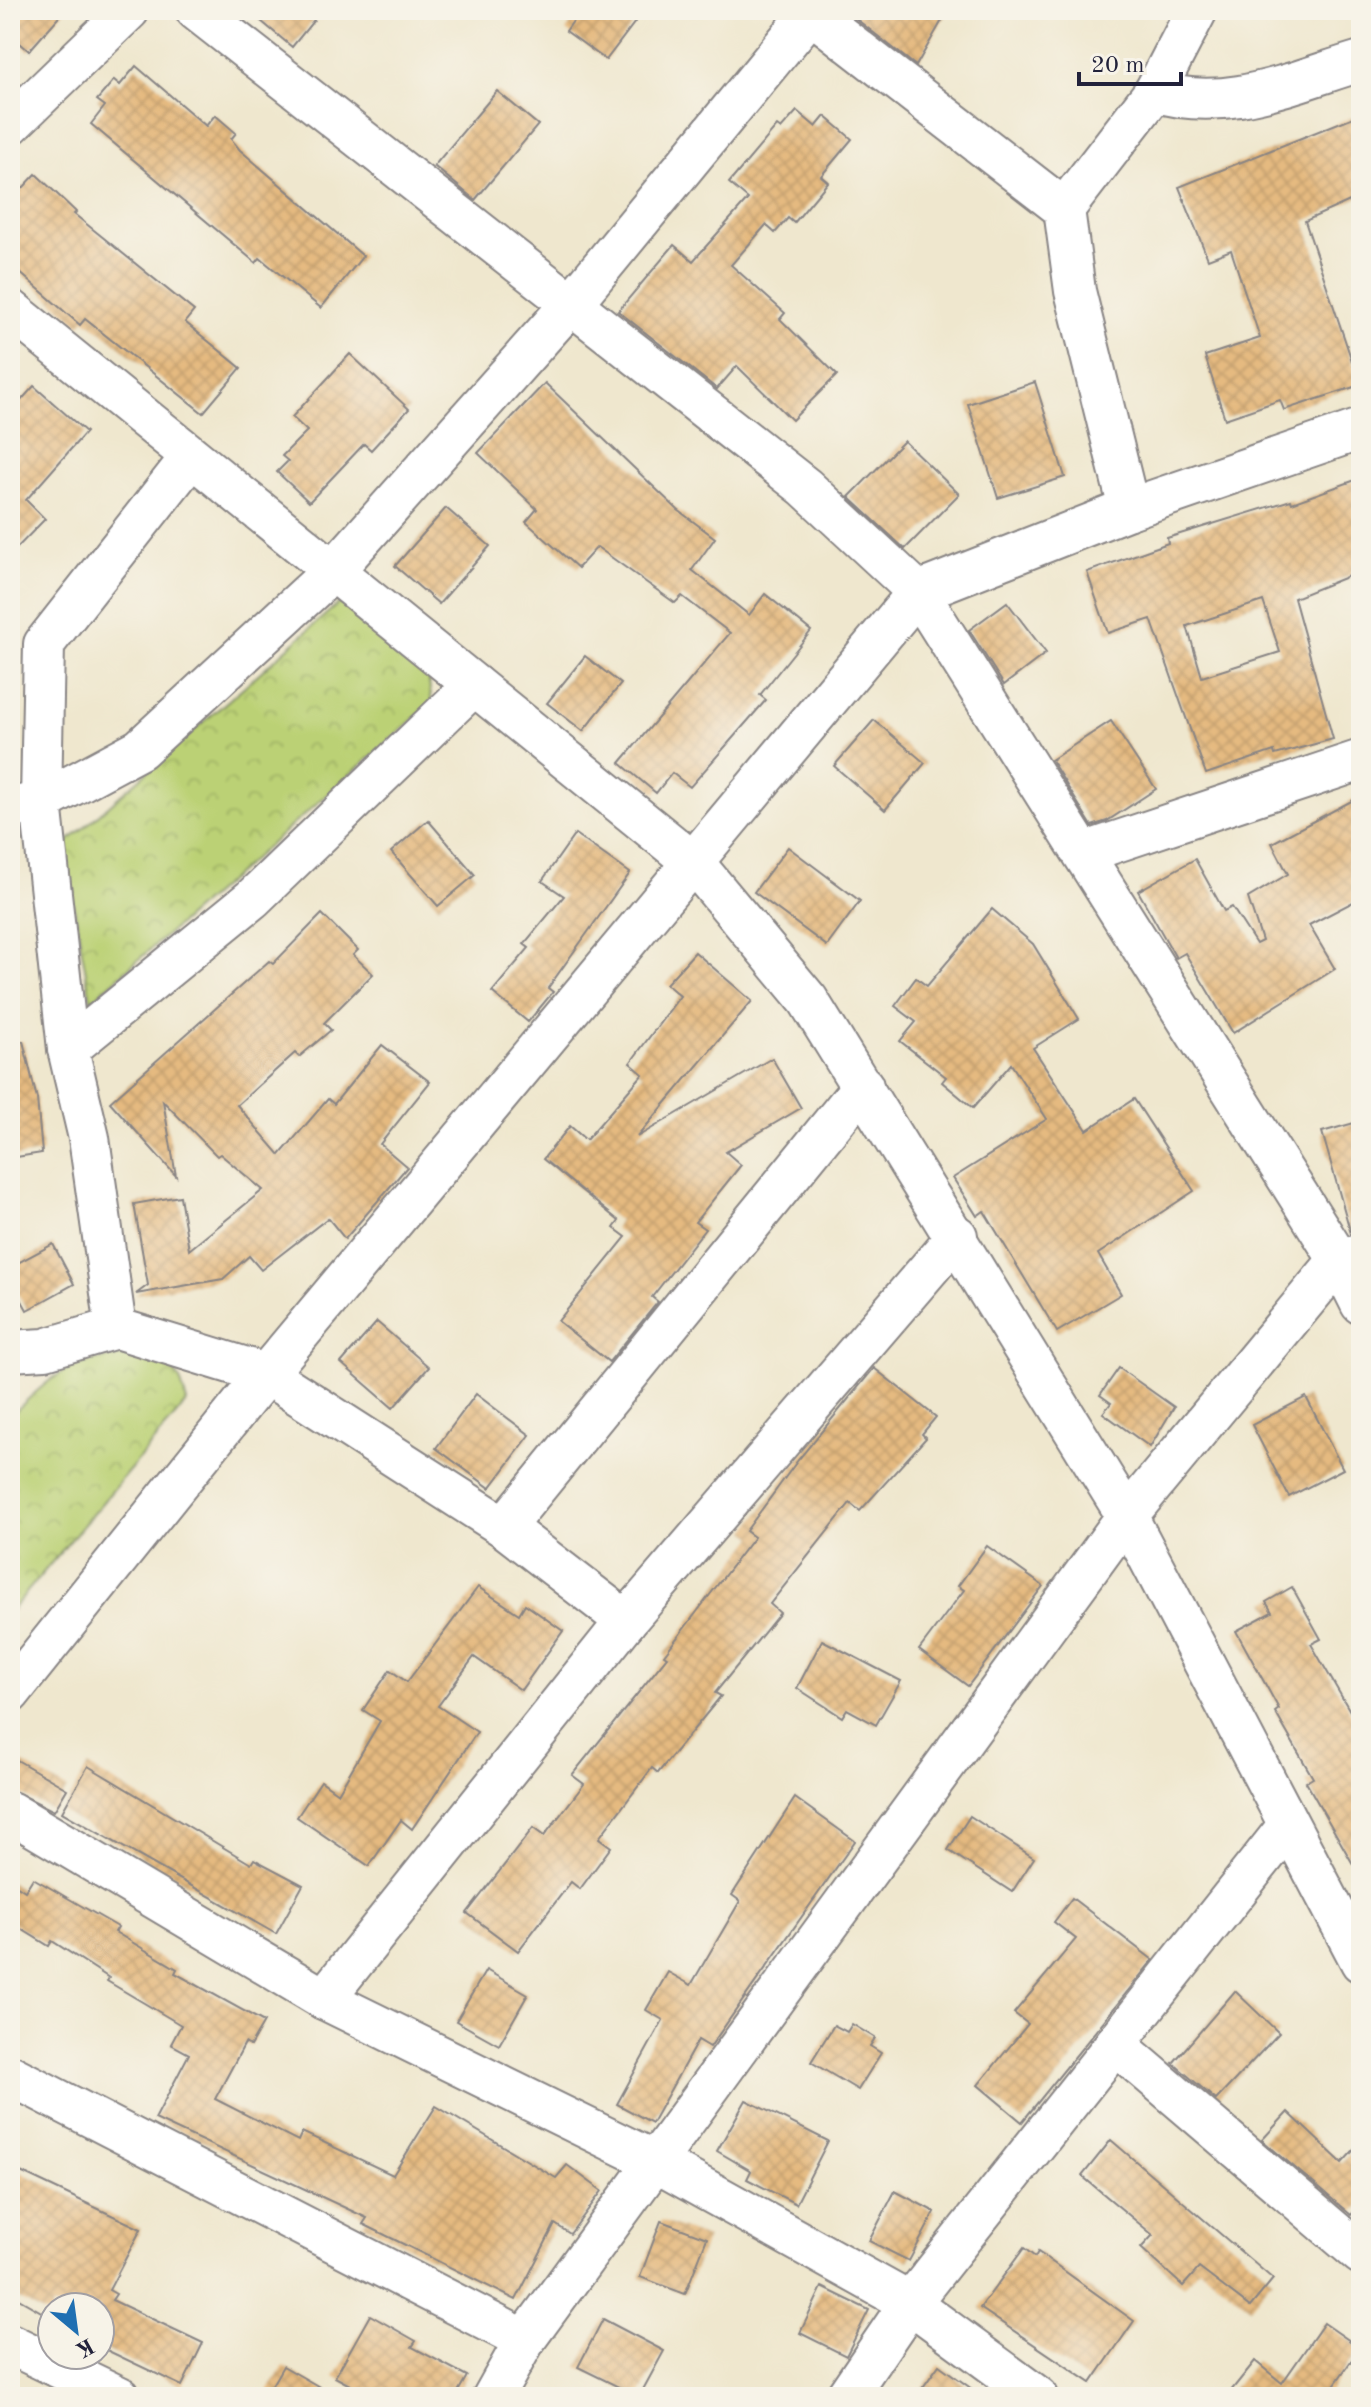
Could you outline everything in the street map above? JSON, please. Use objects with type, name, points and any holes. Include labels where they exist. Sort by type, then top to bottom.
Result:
[{"type":"street","points":[[10,125],[129,10]]},
{"type":"street","points":[[196,10],[805,487],[918,592],[1083,853],[1350,1257],[1361,1304]]},
{"type":"street","points":[[1064,209],[1155,91],[1197,10]]},
{"type":"street","points":[[26,805],[140,749],[333,571],[572,303],[810,11],[1064,209],[1075,291],[1129,509]]},
{"type":"street","points":[[1155,91],[1179,98],[1215,101],[1361,61]]},
{"type":"street","points":[[10,309],[694,863],[808,1000],[957,1236],[1127,1516],[1361,1962]]},
{"type":"street","points":[[10,1693],[266,1374],[918,592],[1129,509],[1361,429]]},
{"type":"street","points":[[116,1328],[89,1138],[68,1049],[26,805],[44,644],[191,457]]},
{"type":"street","points":[[68,1049],[252,899],[474,685]]},
{"type":"street","points":[[1083,853],[1361,760]]},
{"type":"street","points":[[504,1527],[863,1086]]},
{"type":"street","points":[[324,1999],[626,1621],[957,1236]]},
{"type":"street","points":[[493,2397],[525,2340],[1127,1516],[1350,1257]]},
{"type":"street","points":[[10,1381],[27,1350],[116,1328],[266,1374],[504,1527],[626,1621]]},
{"type":"street","points":[[10,1812],[324,1999],[656,2162],[910,2303],[1038,2397]]},
{"type":"street","points":[[846,2397],[910,2303],[1288,1826]]},
{"type":"street","points":[[1115,2044],[1361,2254]]},
{"type":"street","points":[[10,2075],[525,2340]]},
{"type":"street","points":[[10,2344],[120,2397]]},
{"type":"green space","points":[[340,602],[428,676],[432,703],[91,1001],[63,846]]},
{"type":"green space","points":[[135,1354],[166,1359],[180,1380],[187,1402],[10,1612],[10,1416],[40,1388],[65,1371],[93,1361]]},
{"type":"building","points":[[10,10],[65,10],[29,51],[10,34]]},
{"type":"building","points":[[248,10],[322,10],[292,47]]},
{"type":"building","points":[[581,10],[644,10],[606,60],[566,31]]},
{"type":"building","points":[[859,10],[948,10],[916,66],[855,18]]},
{"type":"building","points":[[136,66],[206,126],[215,115],[236,133],[231,139],[240,150],[363,256],[321,308],[260,258],[256,263],[91,124],[105,106],[97,100],[114,80],[120,85]]},
{"type":"building","points":[[497,91],[538,125],[475,200],[434,166]]},
{"type":"building","points":[[797,111],[816,127],[825,116],[852,139],[821,176],[828,182],[794,223],[788,218],[775,233],[766,225],[731,265],[785,313],[780,319],[837,375],[792,420],[737,366],[717,389],[618,311],[674,245],[693,261],[748,199],[729,183],[777,126],[781,129]]},
{"type":"building","points":[[1361,114],[1361,196],[1305,221],[1360,385],[1284,410],[1280,400],[1225,419],[1205,356],[1260,338],[1231,250],[1208,259],[1179,187]]},
{"type":"building","points":[[36,174],[76,212],[74,214],[194,311],[185,322],[241,368],[203,413],[85,319],[80,325],[10,264],[10,178],[22,189]]},
{"type":"building","points":[[350,354],[409,409],[371,450],[364,444],[309,502],[277,472],[288,461],[282,456],[307,431],[292,417]]},
{"type":"building","points":[[1035,382],[1065,477],[998,498],[968,404]]},
{"type":"building","points":[[545,383],[678,510],[715,538],[692,570],[749,615],[765,594],[811,631],[760,695],[766,700],[690,787],[672,773],[656,793],[620,763],[730,633],[682,596],[675,603],[597,547],[578,568],[526,522],[537,509],[478,453]]},
{"type":"building","points":[[34,386],[86,432],[26,500],[45,519],[10,555],[10,413]]},
{"type":"building","points":[[904,441],[959,494],[905,549],[849,497]]},
{"type":"building","points":[[1361,478],[1361,571],[1294,598],[1333,739],[1275,755],[1274,751],[1206,774],[1151,619],[1108,633],[1087,572],[1168,543],[1167,538],[1291,500],[1292,503]],"holes":[[[1263,601],[1280,652],[1202,677],[1187,626]]]},
{"type":"building","points":[[446,508],[490,546],[439,604],[395,566]]},
{"type":"building","points":[[1007,602],[1046,653],[1004,685],[969,630]]},
{"type":"building","points":[[585,656],[621,684],[583,731],[547,703]]},
{"type":"building","points":[[874,720],[925,763],[885,810],[834,766]]},
{"type":"building","points":[[1111,721],[1156,789],[1107,821],[1092,826],[1051,760]]},
{"type":"building","points":[[1361,796],[1361,898],[1309,925],[1335,969],[1233,1033],[1185,953],[1176,958],[1138,891],[1195,859],[1224,911],[1232,907],[1256,944],[1262,941],[1248,898],[1288,874],[1272,843]]},
{"type":"building","points":[[428,820],[475,875],[438,906],[391,852]]},
{"type":"building","points":[[575,834],[630,873],[548,988],[553,992],[528,1022],[492,992],[529,948],[524,944],[564,896],[542,881]]},
{"type":"building","points":[[788,847],[860,901],[827,946],[754,892]]},
{"type":"building","points":[[992,909],[1033,944],[1079,1019],[1033,1048],[1087,1130],[1134,1099],[1194,1191],[1098,1254],[1121,1294],[1057,1332],[984,1211],[977,1216],[953,1178],[1047,1119],[1011,1064],[973,1108],[942,1082],[946,1077],[900,1041],[916,1022],[895,1006],[916,978],[927,986]]},
{"type":"building","points":[[322,914],[358,950],[353,955],[373,974],[324,1023],[331,1030],[299,1057],[295,1053],[237,1105],[280,1155],[328,1099],[334,1104],[382,1045],[430,1082],[380,1144],[407,1167],[345,1239],[328,1218],[261,1270],[249,1256],[223,1279],[136,1294],[148,1285],[134,1204],[180,1196],[189,1250],[263,1190],[220,1154],[217,1156],[163,1101],[176,1176],[110,1102],[269,961],[273,964]]},
{"type":"building","points":[[695,952],[752,1001],[637,1137],[772,1058],[801,1108],[726,1152],[741,1165],[695,1222],[705,1229],[652,1297],[658,1302],[609,1362],[558,1321],[626,1237],[614,1228],[619,1221],[543,1159],[570,1126],[586,1140],[643,1074],[630,1063],[680,996],[666,984]]},
{"type":"building","points":[[23,1041],[37,1099],[42,1153],[10,1158],[10,1042]]},
{"type":"building","points":[[1361,1121],[1361,1233],[1351,1234],[1322,1132]]},
{"type":"building","points":[[53,1244],[74,1284],[27,1310],[10,1279],[10,1267]]},
{"type":"building","points":[[377,1322],[429,1367],[393,1408],[341,1363]]},
{"type":"building","points":[[874,1368],[936,1417],[922,1434],[926,1438],[860,1511],[850,1503],[770,1604],[780,1613],[715,1693],[721,1696],[658,1773],[652,1768],[599,1838],[611,1847],[580,1889],[571,1882],[518,1951],[467,1913],[533,1828],[544,1836],[584,1784],[572,1775],[667,1657],[664,1655],[754,1537],[746,1531],[798,1460]]},
{"type":"building","points":[[1119,1368],[1174,1407],[1150,1447],[1103,1413],[1111,1403],[1100,1395]]},
{"type":"building","points":[[476,1394],[530,1435],[490,1488],[436,1448]]},
{"type":"building","points":[[1306,1397],[1343,1469],[1289,1497],[1252,1425]]},
{"type":"building","points":[[987,1546],[1043,1586],[968,1686],[919,1650],[964,1590],[958,1586]]},
{"type":"building","points":[[478,1587],[519,1614],[525,1604],[563,1631],[521,1690],[474,1657],[438,1706],[477,1732],[412,1829],[401,1820],[369,1866],[297,1817],[321,1781],[338,1793],[380,1721],[363,1710],[390,1670],[407,1682]]},
{"type":"building","points":[[1292,1587],[1321,1639],[1311,1644],[1361,1730],[1361,1878],[1306,1782],[1313,1778],[1275,1712],[1279,1709],[1236,1631],[1272,1612],[1266,1602]]},
{"type":"building","points":[[822,1640],[901,1681],[876,1725],[847,1709],[842,1717],[797,1688]]},
{"type":"building","points":[[10,1756],[67,1789],[54,1811],[10,1789]]},
{"type":"building","points":[[88,1766],[251,1864],[254,1859],[303,1885],[276,1934],[62,1812]]},
{"type":"building","points":[[795,1798],[855,1841],[710,2047],[698,2040],[652,2123],[617,2104],[663,2020],[646,2010],[668,1972],[691,1985],[740,1901],[732,1895]]},
{"type":"building","points":[[970,1816],[1034,1858],[1012,1892],[948,1850]]},
{"type":"building","points":[[33,1878],[118,1927],[115,1932],[177,1969],[175,1973],[264,2022],[250,2046],[245,2043],[215,2099],[298,2141],[302,2132],[393,2175],[436,2106],[556,2178],[567,2165],[602,2191],[570,2234],[555,2224],[516,2300],[363,2224],[367,2218],[155,2119],[189,2054],[171,2044],[181,2025],[107,1981],[109,1978],[52,1941],[49,1946],[10,1922],[10,1881],[25,1891]]},
{"type":"building","points":[[1072,1898],[1153,1960],[1022,2122],[978,2085],[1028,2024],[1014,2013],[1076,1939],[1054,1922]]},
{"type":"building","points":[[486,1970],[528,1994],[499,2045],[456,2021]]},
{"type":"building","points":[[1235,1991],[1279,2033],[1216,2100],[1173,2063]]},
{"type":"building","points":[[852,2024],[875,2038],[870,2046],[881,2053],[858,2090],[811,2062],[834,2025],[847,2032]]},
{"type":"building","points":[[746,2100],[828,2141],[796,2204],[747,2179],[751,2171],[717,2151]]},
{"type":"building","points":[[1288,2112],[1342,2163],[1361,2142],[1361,2205],[1351,2215],[1262,2140]]},
{"type":"building","points":[[1111,2140],[1273,2279],[1250,2307],[1199,2268],[1183,2286],[1141,2248],[1153,2235],[1082,2176]]},
{"type":"building","points":[[10,2167],[141,2229],[111,2291],[36,2291],[36,2309],[10,2294]]},
{"type":"building","points":[[895,2191],[935,2212],[909,2261],[869,2241]]},
{"type":"building","points":[[661,2221],[707,2238],[685,2294],[640,2277]]},
{"type":"building","points":[[1024,2248],[1035,2257],[1038,2252],[1134,2321],[1091,2383],[980,2308]]},
{"type":"building","points":[[822,2287],[869,2310],[846,2356],[800,2333]]},
{"type":"building","points":[[116,2302],[203,2343],[182,2386],[116,2355]]},
{"type":"building","points":[[370,2315],[416,2341],[412,2347],[467,2376],[455,2397],[372,2397],[335,2377]]},
{"type":"building","points":[[603,2319],[664,2351],[639,2397],[578,2367]]},
{"type":"building","points":[[1324,2323],[1360,2348],[1326,2397],[1226,2397],[1255,2361],[1282,2383]]},
{"type":"building","points":[[939,2365],[983,2397],[916,2397]]},
{"type":"building","points":[[283,2366],[337,2397],[265,2397]]}]
